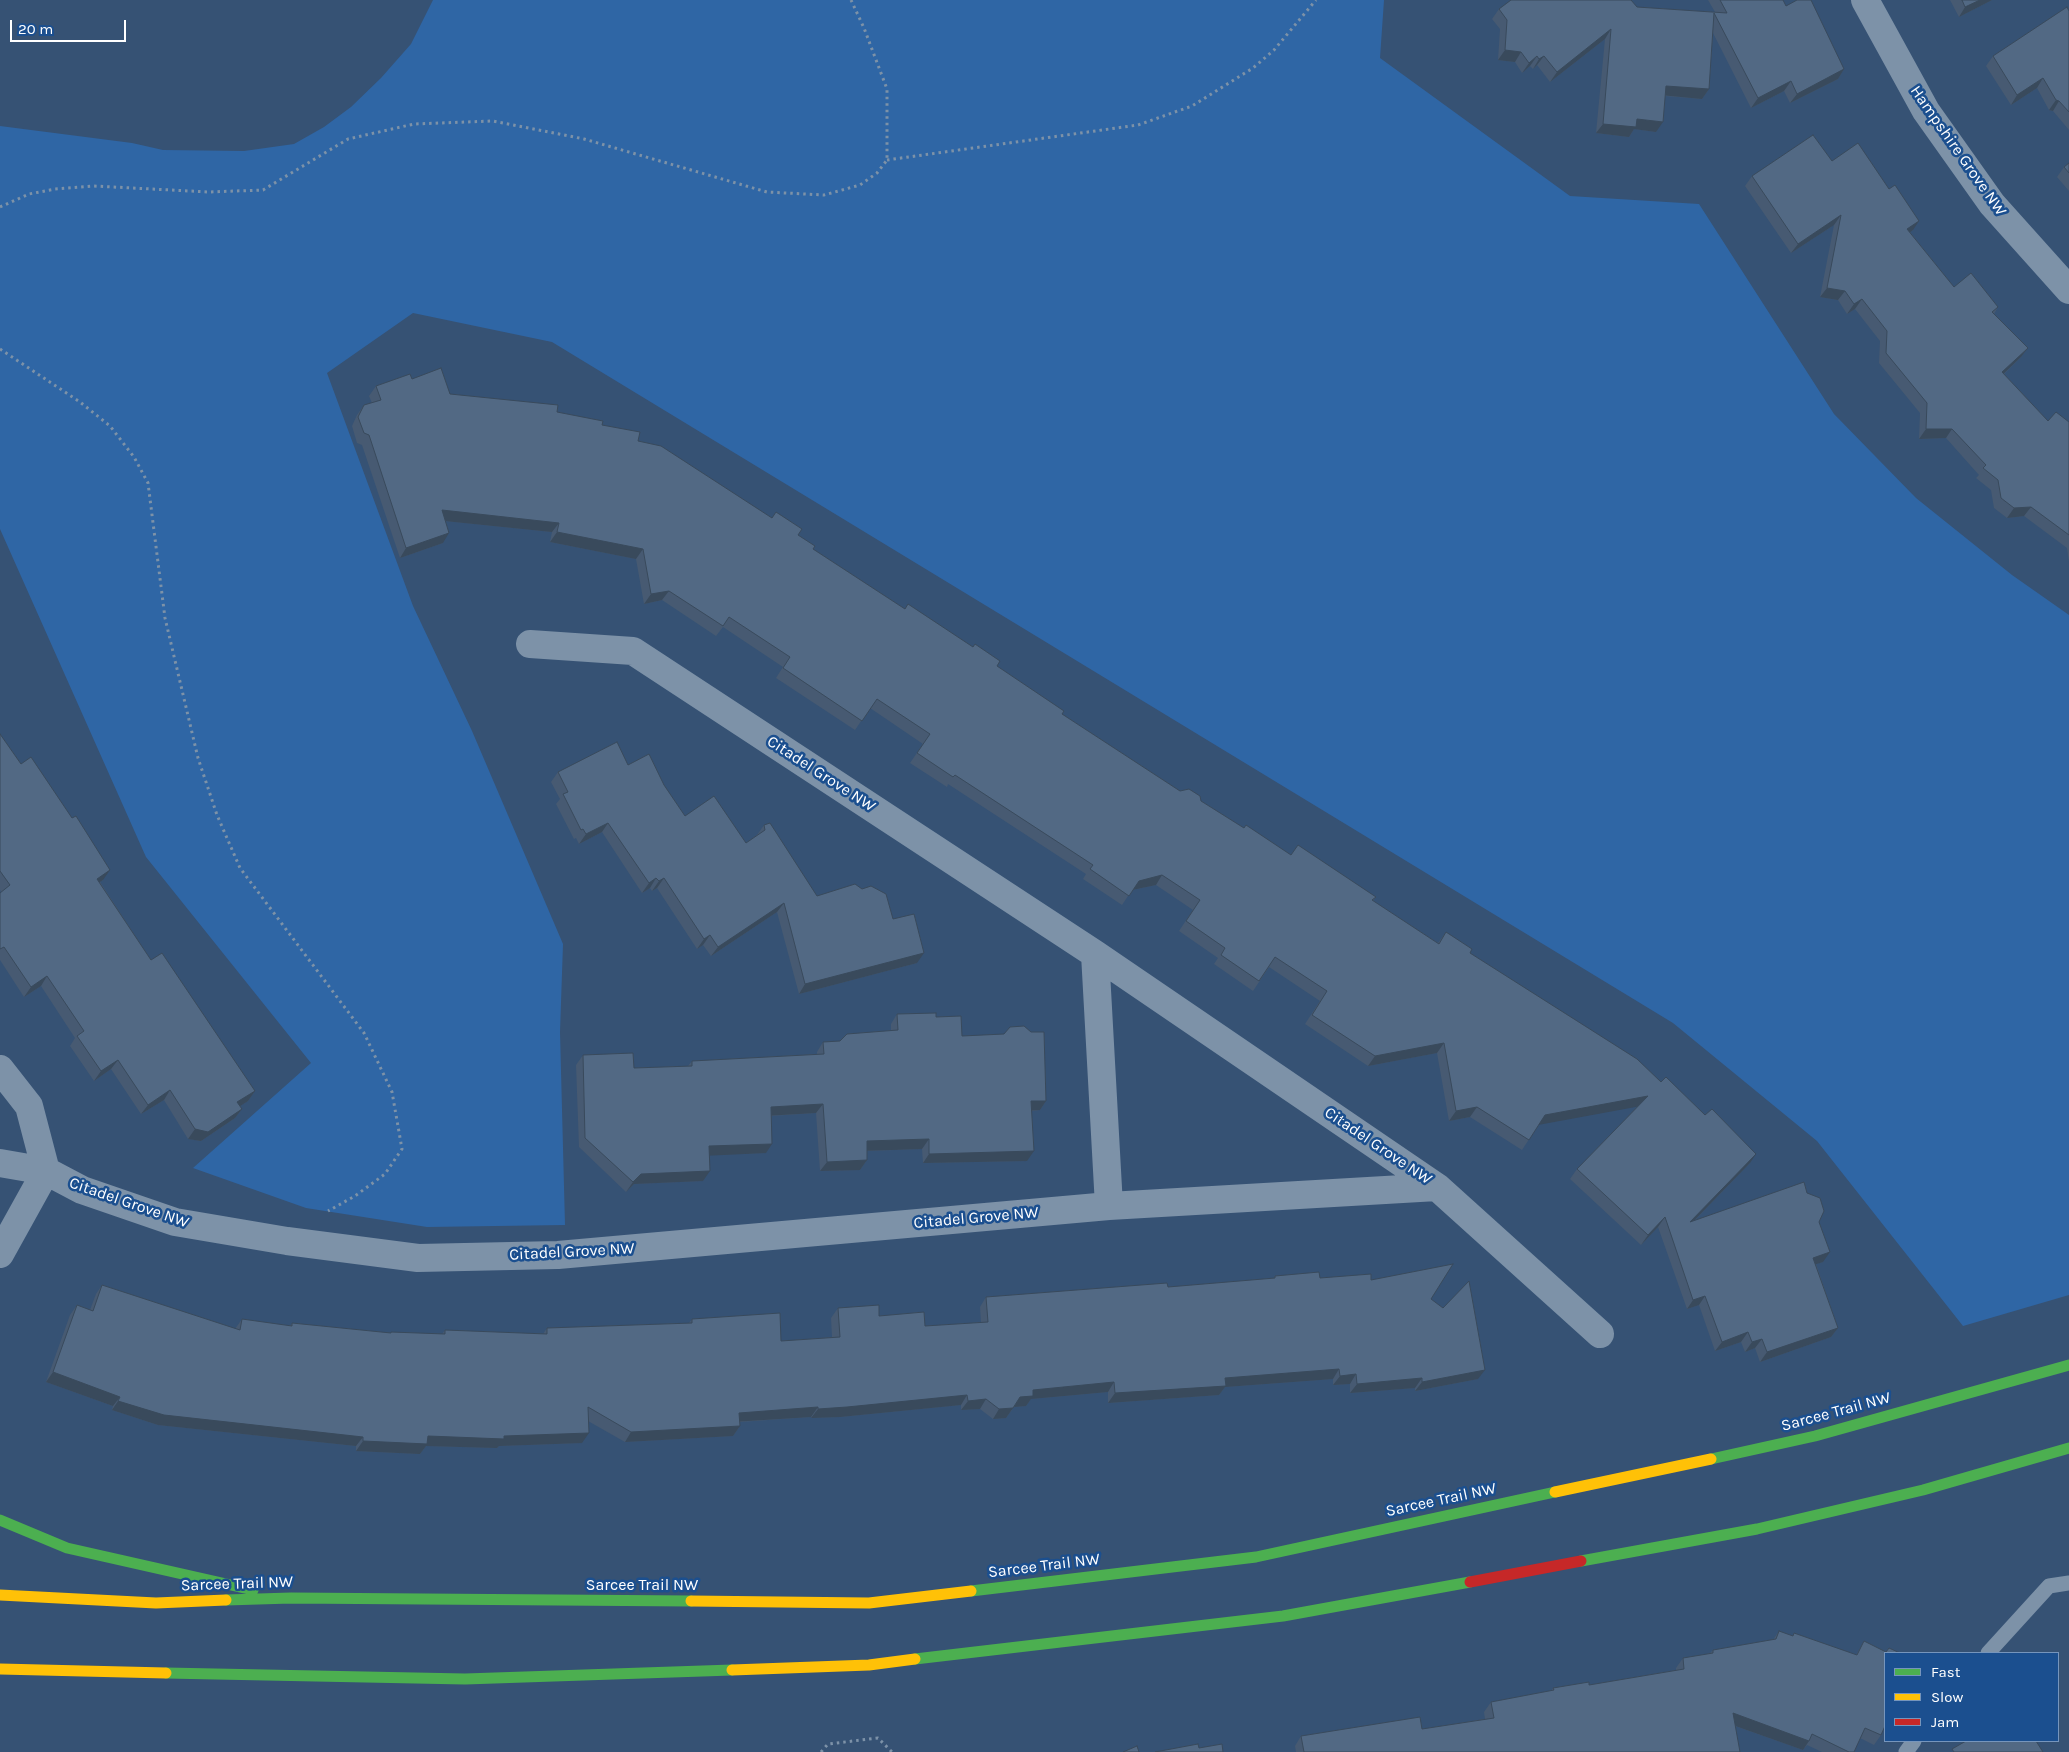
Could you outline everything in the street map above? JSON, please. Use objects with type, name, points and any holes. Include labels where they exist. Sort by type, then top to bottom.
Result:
[{"type":"main road","name":"Sarcee Trail NW","points":[[0,1594],[156,1603],[291,1598],[869,1603],[1256,1557],[1815,1436],[2069,1365]]},
{"type":"main road","points":[[0,1669],[465,1679],[870,1665],[1273,1617],[1341,1605],[1757,1529],[1923,1490],[2069,1448]]},
{"type":"main road","points":[[0,1520],[66,1548],[291,1598]]},
{"type":"street","name":"Hampshire Grove NW","points":[[1865,0],[1932,118],[1992,204],[2069,290]]},
{"type":"street","name":"Citadel Grove NW","points":[[530,644],[634,651],[1095,954],[1437,1187],[1600,1334]]},
{"type":"street","points":[[1095,954],[1109,1206]]},
{"type":"street","points":[[0,1069],[29,1106],[46,1171],[0,1254]]},
{"type":"street","name":"Citadel Grove NW","points":[[0,1163],[46,1171],[82,1190],[175,1222],[287,1241],[418,1258],[558,1255],[1109,1206],[1437,1187]]},
{"type":"lane","points":[[1989,1652],[2048,1586],[2069,1583]]},
{"type":"path","points":[[0,207],[29,194],[55,189],[94,186],[209,192],[264,190],[348,139],[414,124],[493,121],[584,139],[767,192],[824,196],[860,185],[877,173],[887,160],[887,89],[864,28],[850,0]]},
{"type":"path","points":[[887,160],[1138,125],[1192,106],[1253,68],[1274,50],[1316,0]]},
{"type":"path","points":[[0,349],[80,402],[103,420],[134,456],[148,483],[165,618],[198,758],[217,815],[240,868],[324,977],[364,1033],[392,1092],[402,1149],[385,1174],[355,1196],[334,1207],[287,1241]]},
{"type":"path","points":[[821,1752],[828,1744],[878,1738],[892,1752]]},
{"type":"shaded area","points":[[433,0],[1384,0],[1380,58],[1570,196],[1699,204],[1834,414],[1916,498],[2012,575],[2069,615],[2069,1295],[1963,1326],[1817,1141],[1673,1023],[552,342],[413,313],[327,373],[413,606],[472,731],[563,944],[560,1032],[565,1225],[427,1227],[306,1208],[193,1168],[311,1063],[146,857],[0,529],[0,126],[132,143],[163,150],[244,151],[294,144],[324,127],[351,107],[381,78],[411,44]]},
{"type":"building","points":[[1511,0],[1631,0],[1637,7],[1727,13],[1720,0],[1783,0],[1786,6],[1797,0],[1811,0],[1844,69],[1797,94],[1791,81],[1758,98],[1714,13],[1709,89],[1666,86],[1663,122],[1637,119],[1636,127],[1603,124],[1611,29],[1557,72],[1544,56],[1539,59],[1537,56],[1529,63],[1521,52],[1505,50],[1507,20],[1499,9]]},
{"type":"building","points":[[1962,0],[1980,0],[1965,7]]},
{"type":"building","points":[[2067,7],[2069,11],[2069,112],[2056,100],[2043,78],[2017,95],[1993,56]]},
{"type":"building","points":[[1813,135],[1832,161],[1858,143],[1889,189],[1895,185],[1919,221],[1907,229],[1954,287],[1971,273],[1998,307],[1992,312],[2028,348],[2002,372],[2048,421],[2056,412],[2069,422],[2069,535],[2031,507],[2014,508],[2001,498],[1998,480],[1983,468],[1986,465],[1952,429],[1926,429],[1927,403],[1886,353],[1887,331],[1862,299],[1854,304],[1845,291],[1827,288],[1841,215],[1798,244],[1752,176]]},
{"type":"building","points":[[2069,163],[2069,173],[2064,167]]},
{"type":"building","points":[[441,368],[450,394],[558,405],[557,412],[603,421],[602,425],[640,432],[638,441],[661,446],[772,518],[776,512],[802,529],[798,535],[815,546],[813,549],[905,609],[908,604],[973,647],[975,644],[1000,661],[997,666],[1064,711],[1062,714],[1180,791],[1189,789],[1200,796],[1201,801],[1244,828],[1246,825],[1291,855],[1298,845],[1376,897],[1372,900],[1439,944],[1446,932],[1472,949],[1470,953],[1637,1059],[1661,1082],[1666,1077],[1705,1115],[1712,1109],[1756,1154],[1690,1222],[1804,1182],[1807,1193],[1820,1198],[1824,1211],[1819,1222],[1830,1252],[1813,1258],[1838,1328],[1767,1352],[1762,1339],[1752,1342],[1748,1332],[1722,1342],[1705,1296],[1693,1300],[1665,1217],[1648,1235],[1577,1169],[1648,1096],[1545,1115],[1529,1140],[1477,1107],[1456,1111],[1444,1043],[1375,1056],[1312,1015],[1327,991],[1275,957],[1259,981],[1221,955],[1225,948],[1186,921],[1200,900],[1162,875],[1139,881],[1129,896],[1090,869],[1093,865],[955,775],[953,777],[917,753],[930,734],[877,699],[862,721],[783,668],[790,657],[729,617],[723,626],[669,591],[651,594],[643,549],[557,532],[559,523],[442,510],[449,533],[406,548],[369,435],[364,433],[358,417],[364,405],[381,400],[376,386],[410,374],[412,379]]},
{"type":"building","points":[[0,734],[21,764],[31,757],[72,818],[76,816],[110,870],[97,879],[151,960],[162,953],[255,1091],[237,1102],[242,1109],[208,1132],[195,1129],[170,1090],[148,1105],[118,1060],[101,1071],[77,1036],[84,1031],[47,976],[31,987],[4,947],[0,949],[0,893],[10,885],[0,871]]},
{"type":"building","points":[[617,742],[628,765],[649,754],[664,785],[685,816],[714,796],[746,843],[765,830],[764,825],[770,823],[817,896],[855,884],[862,889],[871,886],[886,894],[893,919],[914,914],[924,953],[805,984],[784,903],[718,947],[710,935],[704,939],[664,878],[659,881],[656,878],[649,883],[608,823],[586,834],[583,829],[581,830],[563,794],[568,792],[558,772]]},
{"type":"building","points":[[936,1013],[936,1017],[961,1016],[962,1036],[1004,1034],[1010,1027],[1024,1026],[1031,1032],[1044,1032],[1046,1101],[1031,1101],[1034,1151],[929,1154],[929,1139],[867,1141],[867,1160],[827,1162],[823,1104],[771,1107],[772,1144],[709,1146],[710,1171],[641,1174],[633,1182],[585,1138],[583,1055],[633,1053],[634,1068],[692,1066],[692,1061],[824,1054],[823,1042],[840,1041],[847,1034],[898,1030],[897,1014]]},
{"type":"building","points":[[1453,1264],[1431,1299],[1443,1308],[1469,1281],[1485,1370],[1422,1382],[1422,1378],[1357,1384],[1356,1374],[1340,1376],[1339,1369],[1225,1378],[1226,1386],[1115,1393],[1114,1382],[1033,1390],[1033,1396],[1020,1397],[1013,1408],[999,1409],[986,1399],[968,1401],[967,1395],[847,1407],[818,1409],[818,1407],[739,1413],[740,1426],[631,1432],[588,1407],[589,1433],[504,1436],[504,1439],[428,1436],[427,1444],[363,1441],[363,1437],[164,1415],[118,1401],[120,1397],[53,1372],[77,1305],[93,1311],[102,1285],[240,1330],[242,1319],[292,1326],[292,1323],[391,1333],[445,1334],[445,1330],[547,1334],[547,1328],[692,1323],[692,1319],[780,1313],[781,1341],[840,1337],[838,1308],[879,1305],[879,1316],[924,1312],[925,1326],[988,1322],[986,1297],[1167,1283],[1168,1287],[1275,1278],[1275,1276],[1319,1272],[1320,1278],[1371,1274],[1371,1280]]},
{"type":"building","points":[[1779,1631],[1793,1636],[1794,1633],[1857,1655],[1864,1641],[1886,1652],[1884,1652],[1884,1728],[1881,1735],[1865,1728],[1854,1752],[1849,1752],[1812,1734],[1809,1741],[1733,1713],[1740,1752],[1304,1752],[1301,1736],[1420,1717],[1422,1729],[1494,1718],[1491,1702],[1554,1690],[1553,1688],[1589,1682],[1589,1685],[1684,1669],[1683,1658],[1713,1653],[1713,1650],[1776,1639]]},
{"type":"building","points":[[1889,1648],[1898,1652],[1886,1652]]},
{"type":"building","points":[[1964,1742],[2037,1742],[2043,1752],[1954,1752],[1952,1749]]},
{"type":"building","points":[[1198,1744],[1199,1748],[1222,1744],[1223,1752],[1155,1752]]},
{"type":"building","points":[[1137,1746],[1139,1752],[1123,1752]]},
{"type":"traffic: fast","points":[[1711,1459],[1815,1436],[2069,1365]]},
{"type":"traffic: fast","points":[[1581,1561],[1757,1529],[1923,1490],[2069,1448]]},
{"type":"traffic: fast","points":[[971,1591],[1256,1557],[1555,1492]]},
{"type":"traffic: fast","points":[[0,1520],[67,1548],[253,1590]]},
{"type":"traffic: fast","points":[[915,1659],[1283,1616],[1470,1582]]},
{"type":"traffic: fast","points":[[226,1600],[291,1598],[691,1601]]},
{"type":"traffic: fast","points":[[166,1673],[465,1679],[732,1670]]},
{"type":"traffic: slow","points":[[1555,1492],[1711,1459]]},
{"type":"traffic: slow","points":[[691,1601],[869,1603],[971,1591]]},
{"type":"traffic: slow","points":[[0,1595],[156,1603],[226,1600]]},
{"type":"traffic: slow","points":[[732,1670],[869,1665],[915,1659]]},
{"type":"traffic: slow","points":[[0,1669],[166,1673]]},
{"type":"traffic: jam","points":[[1470,1582],[1581,1561]]}]
